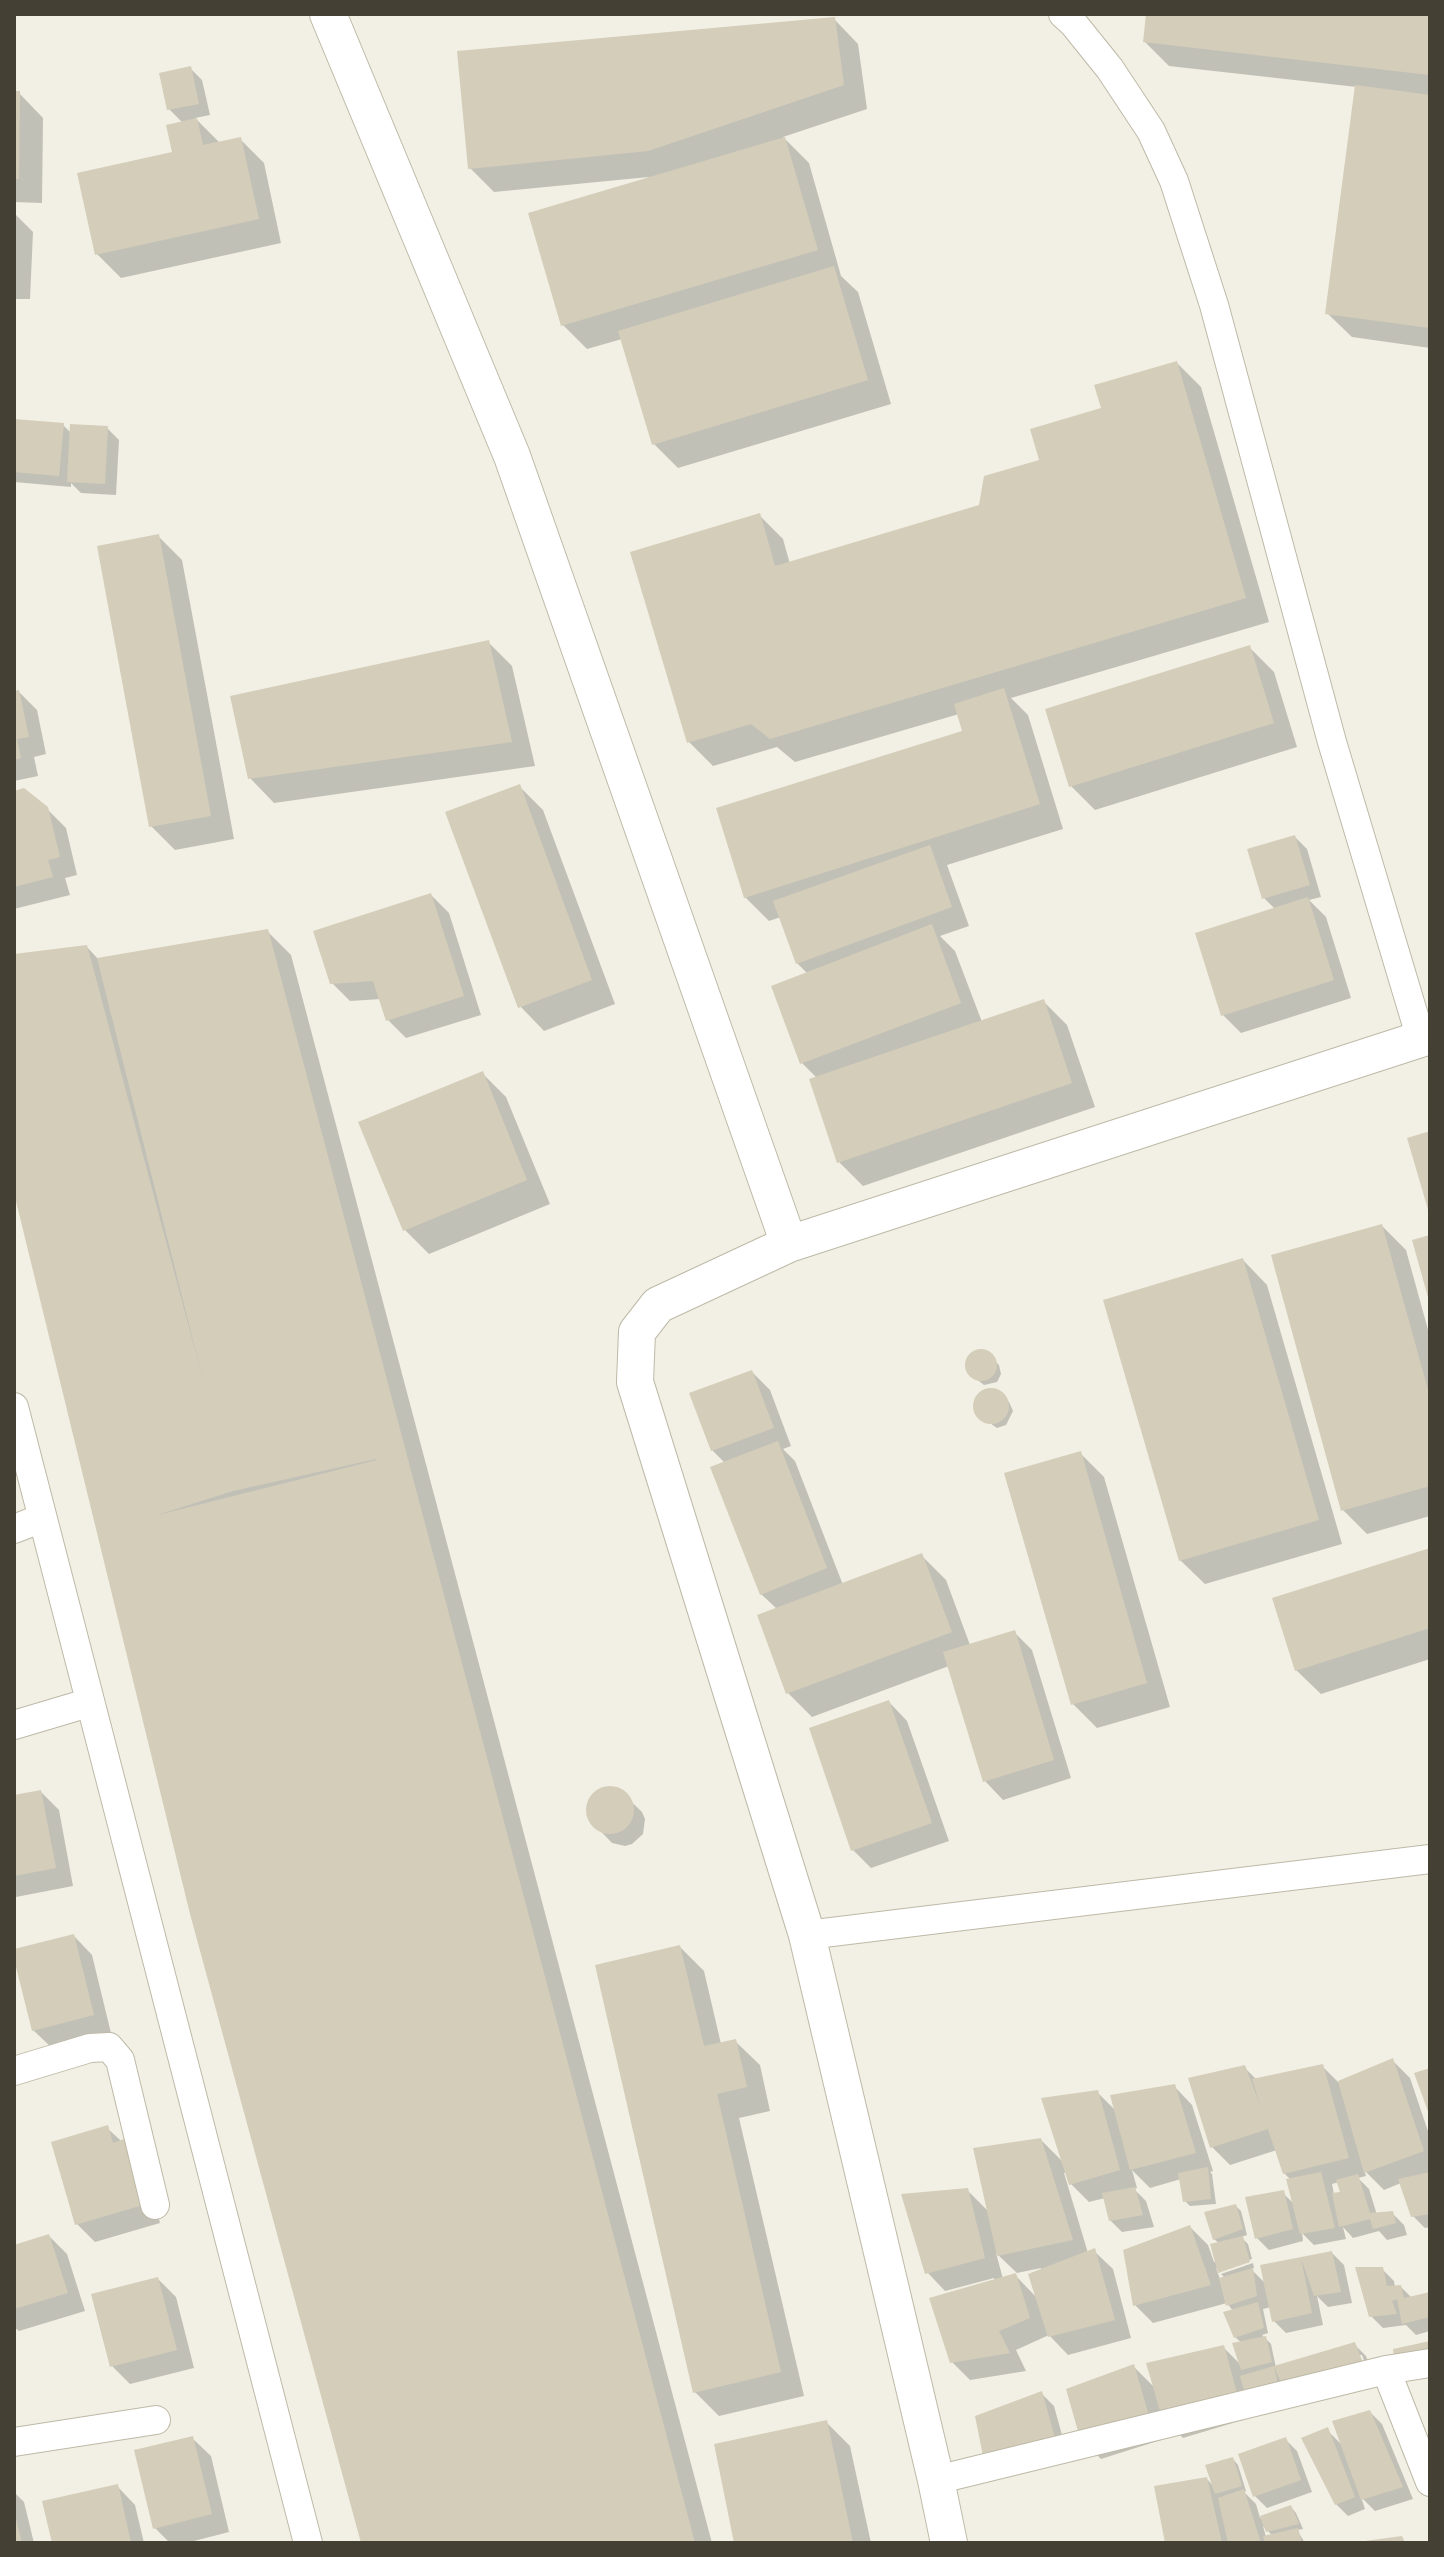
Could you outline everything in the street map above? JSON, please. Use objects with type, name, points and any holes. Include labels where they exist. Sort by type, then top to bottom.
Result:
[{"type":"street","points":[[328,14],[512,456],[789,1244]]},
{"type":"street","points":[[949,2543],[807,1935],[635,1382],[637,1332],[658,1305],[789,1244],[1426,1037],[1332,742],[1214,305],[1174,181],[1151,131],[1110,69],[1063,14]]},
{"type":"street","points":[[14,1407],[88,1703],[308,2543]]},
{"type":"street","points":[[14,1529],[42,1518]]},
{"type":"street","points":[[14,1725],[88,1703]]},
{"type":"street","points":[[807,1935],[1430,1859]]},
{"type":"street","points":[[14,2071],[90,2048],[109,2047],[120,2060],[155,2205]]},
{"type":"street","points":[[936,2480],[1386,2370],[1430,2363]]},
{"type":"street","points":[[1386,2370],[1430,2482]]},
{"type":"street","points":[[14,2442],[156,2420]]},
{"type":"building","points":[[1146,14],[1430,14],[1430,75],[1143,42]]},
{"type":"building","points":[[835,17],[844,85],[648,151],[468,169],[457,51]]},
{"type":"building","points":[[191,66],[199,104],[167,110],[159,73]]},
{"type":"building","points":[[1355,85],[1430,95],[1430,328],[1325,314]]},
{"type":"building","points":[[14,91],[20,91],[19,179],[14,179]]},
{"type":"building","points":[[197,118],[203,145],[241,137],[259,219],[95,255],[77,173],[172,152],[166,125]]},
{"type":"building","points":[[785,137],[818,250],[561,326],[528,213]]},
{"type":"building","points":[[834,266],[868,380],[652,445],[618,331]]},
{"type":"building","points":[[1177,361],[1246,598],[770,739],[751,724],[687,743],[630,552],[760,513],[775,566],[979,505],[984,476],[1039,460],[1030,429],[1101,408],[1094,385]]},
{"type":"building","points":[[14,419],[64,423],[59,476],[14,472]]},
{"type":"building","points":[[70,424],[108,426],[105,484],[67,482]]},
{"type":"building","points":[[159,534],[211,816],[149,827],[97,546]]},
{"type":"building","points":[[489,640],[512,742],[248,779],[230,696]]},
{"type":"building","points":[[1250,645],[1274,723],[1069,787],[1045,709]]},
{"type":"building","points":[[1004,688],[1040,804],[744,898],[716,808],[962,731],[954,704]]},
{"type":"building","points":[[19,690],[29,737],[17,739],[21,758],[14,760],[14,691]]},
{"type":"building","points":[[520,784],[592,980],[518,1008],[445,812]]},
{"type":"building","points":[[24,788],[48,807],[60,857],[48,860],[53,877],[14,887],[14,791]]},
{"type":"building","points":[[1295,835],[1310,885],[1262,899],[1247,849]]},
{"type":"building","points":[[930,845],[952,907],[796,964],[773,901]]},
{"type":"building","points":[[431,893],[464,996],[386,1021],[373,981],[330,984],[313,931]]},
{"type":"building","points":[[1308,897],[1334,980],[1221,1016],[1195,933]]},
{"type":"building","points":[[932,924],[961,1003],[800,1064],[771,986]]},
{"type":"building","points":[[268,929],[695,2543],[361,2543],[190,1914],[14,1193],[14,954],[87,945],[204,1384],[97,958]],"holes":[[[377,1460],[154,1516],[233,1491]]]},
{"type":"building","points":[[1044,999],[1072,1083],[837,1163],[809,1079]]},
{"type":"building","points":[[483,1071],[527,1180],[403,1231],[358,1122]]},
{"type":"building","points":[[1430,1131],[1430,1212],[1429,1213],[1407,1138]]},
{"type":"building","points":[[1382,1224],[1430,1397],[1430,1486],[1341,1511],[1271,1255]]},
{"type":"building","points":[[1430,1235],[1430,1301],[1429,1301],[1412,1240]]},
{"type":"building","points":[[1243,1258],[1319,1520],[1179,1561],[1103,1300]]},
{"type":"building","points":[[981,1349],[992,1354],[997,1365],[992,1376],[981,1381],[970,1376],[965,1365],[970,1354]]},
{"type":"building","points":[[752,1370],[774,1428],[711,1451],[689,1393]]},
{"type":"building","points":[[991,1388],[1003,1394],[1009,1406],[1003,1418],[991,1424],[979,1418],[973,1406],[979,1394]]},
{"type":"building","points":[[778,1441],[827,1568],[760,1595],[710,1467]]},
{"type":"building","points":[[1081,1451],[1147,1683],[1071,1705],[1004,1473]]},
{"type":"building","points":[[1430,1548],[1430,1628],[1295,1671],[1272,1598]]},
{"type":"building","points":[[922,1553],[952,1632],[786,1694],[757,1615]]},
{"type":"building","points":[[1015,1630],[1054,1760],[983,1782],[943,1652]]},
{"type":"building","points":[[889,1700],[932,1823],[851,1851],[809,1728]]},
{"type":"building","points":[[610,1786],[627,1793],[634,1810],[627,1827],[610,1834],[593,1827],[586,1810],[593,1793]]},
{"type":"building","points":[[41,1790],[56,1868],[14,1876],[14,1795]]},
{"type":"building","points":[[74,1934],[94,2015],[32,2031],[14,1949]]},
{"type":"building","points":[[680,1945],[704,2046],[736,2039],[747,2087],[717,2094],[781,2372],[693,2393],[595,1965]]},
{"type":"building","points":[[1393,2058],[1424,2151],[1364,2173],[1338,2081]]},
{"type":"building","points":[[1323,2064],[1349,2158],[1283,2174],[1268,2129],[1210,2148],[1188,2078],[1245,2065],[1261,2108],[1252,2079]]},
{"type":"building","points":[[1430,2068],[1430,2117],[1414,2073]]},
{"type":"building","points":[[1175,2084],[1196,2153],[1130,2170],[1110,2095]]},
{"type":"building","points":[[1098,2090],[1120,2170],[1069,2185],[1041,2098]]},
{"type":"building","points":[[108,2125],[113,2143],[124,2139],[143,2205],[75,2225],[51,2142]]},
{"type":"building","points":[[1041,2138],[1073,2240],[997,2256],[973,2148]]},
{"type":"building","points":[[1208,2167],[1211,2199],[1183,2202],[1178,2173]]},
{"type":"building","points":[[1321,2172],[1335,2228],[1300,2234],[1286,2179]]},
{"type":"building","points":[[1430,2172],[1430,2214],[1411,2217],[1398,2179]]},
{"type":"building","points":[[1358,2174],[1370,2213],[1393,2211],[1396,2223],[1373,2229],[1370,2219],[1339,2227],[1332,2193],[1340,2192],[1336,2180]]},
{"type":"building","points":[[1135,2187],[1143,2215],[1109,2221],[1102,2193]]},
{"type":"building","points":[[968,2188],[985,2258],[925,2274],[901,2194]]},
{"type":"building","points":[[1284,2190],[1293,2229],[1255,2239],[1245,2197]]},
{"type":"building","points":[[1236,2204],[1243,2229],[1213,2240],[1204,2212]]},
{"type":"building","points":[[1190,2225],[1211,2285],[1133,2306],[1123,2250]]},
{"type":"building","points":[[49,2234],[68,2293],[14,2309],[14,2245]]},
{"type":"building","points":[[1243,2236],[1250,2262],[1218,2273],[1210,2244]]},
{"type":"building","points":[[1095,2248],[1115,2320],[1048,2337],[1028,2274]]},
{"type":"building","points":[[1332,2251],[1341,2292],[1314,2296],[1301,2258],[1312,2313],[1272,2322],[1260,2265]]},
{"type":"building","points":[[1355,2267],[1383,2267],[1387,2286],[1401,2285],[1404,2298],[1430,2292],[1430,2317],[1402,2324],[1397,2299],[1392,2301],[1397,2314],[1369,2317]]},
{"type":"building","points":[[1253,2268],[1257,2296],[1226,2306],[1219,2278]]},
{"type":"building","points":[[1016,2273],[1030,2318],[999,2331],[1010,2353],[950,2363],[929,2298]]},
{"type":"building","points":[[158,2277],[177,2350],[110,2367],[91,2294]]},
{"type":"building","points":[[1258,2302],[1264,2328],[1234,2338],[1223,2312]]},
{"type":"building","points":[[1266,2336],[1272,2362],[1241,2370],[1232,2343]]},
{"type":"building","points":[[1430,2341],[1430,2356],[1394,2357],[1393,2349]]},
{"type":"building","points":[[1355,2342],[1365,2368],[1284,2390],[1274,2366]]},
{"type":"building","points":[[1224,2345],[1238,2397],[1163,2421],[1146,2363]]},
{"type":"building","points":[[1134,2364],[1150,2420],[1081,2442],[1066,2389]]},
{"type":"building","points":[[1274,2366],[1279,2390],[1246,2397],[1240,2376]]},
{"type":"building","points":[[1042,2391],[1056,2442],[984,2461],[975,2416]]},
{"type":"building","points":[[1370,2410],[1403,2487],[1361,2500],[1332,2421]]},
{"type":"building","points":[[827,2420],[853,2543],[734,2543],[714,2444]]},
{"type":"building","points":[[1328,2427],[1355,2497],[1335,2505],[1301,2438]]},
{"type":"building","points":[[193,2436],[212,2514],[153,2529],[134,2450]]},
{"type":"building","points":[[1286,2437],[1301,2480],[1253,2497],[1238,2454]]},
{"type":"building","points":[[1233,2457],[1242,2486],[1215,2494],[1205,2465]]},
{"type":"building","points":[[1207,2477],[1222,2543],[1165,2543],[1154,2486]]},
{"type":"building","points":[[118,2484],[131,2543],[52,2543],[42,2501]]},
{"type":"building","points":[[1244,2489],[1261,2543],[1228,2543],[1218,2498]]},
{"type":"building","points":[[1291,2505],[1299,2524],[1266,2532],[1260,2516]]},
{"type":"building","points":[[15,2515],[22,2543],[14,2543]]},
{"type":"building","points":[[1298,2528],[1302,2543],[1265,2543],[1263,2536]]},
{"type":"building","points":[[1402,2536],[1405,2543],[1365,2541]]}]
